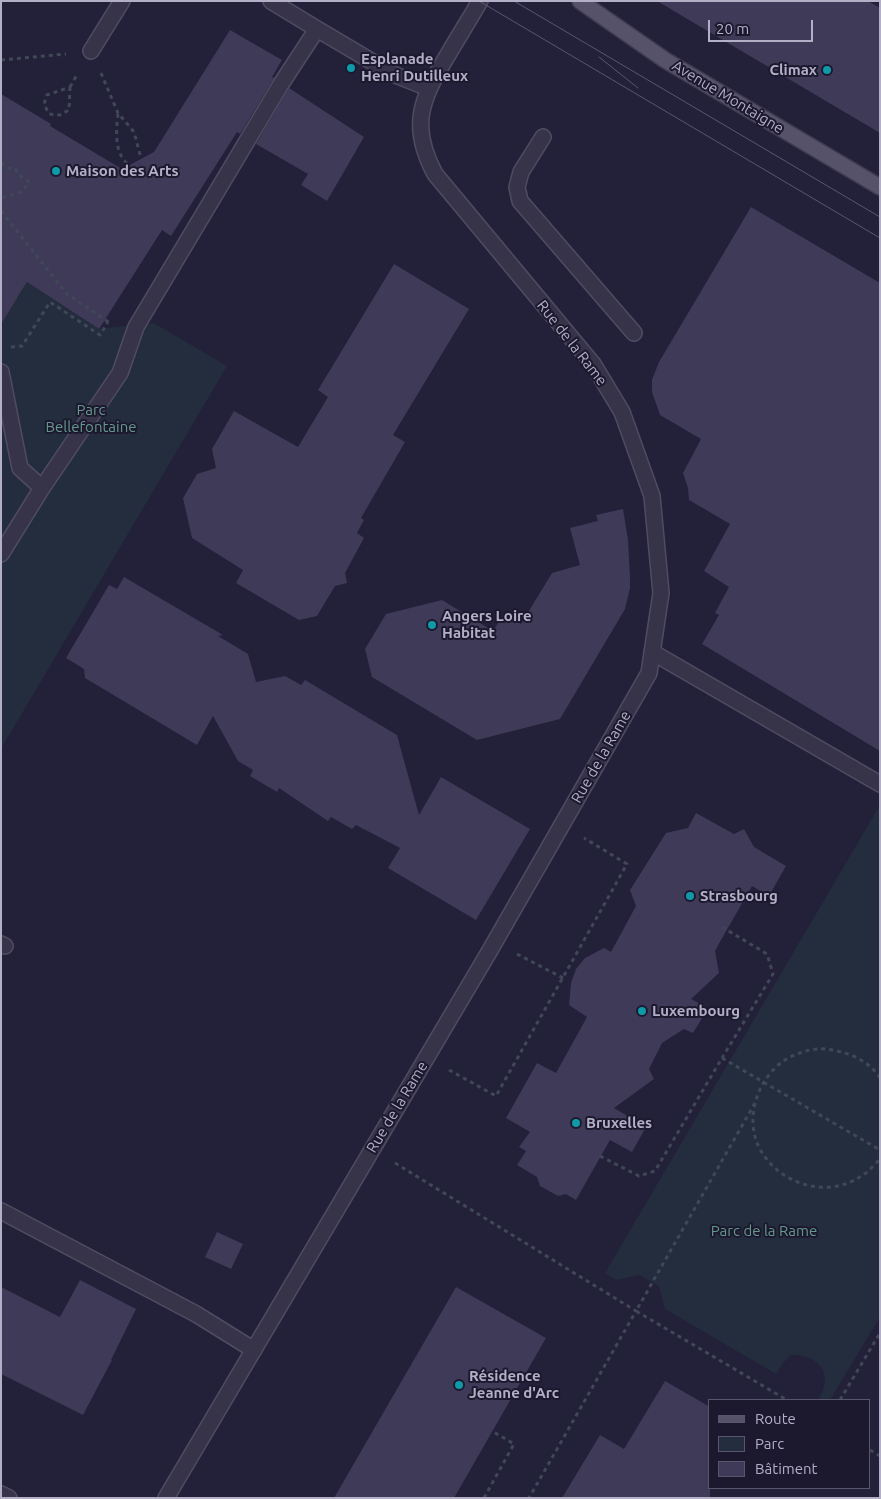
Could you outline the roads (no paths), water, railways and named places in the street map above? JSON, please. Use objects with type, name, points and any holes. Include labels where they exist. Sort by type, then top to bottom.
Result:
[{"type":"main road","name":"Avenue Montaigne","points":[[580,1],[665,60],[880,187]]},
{"type":"street","points":[[91,51],[122,1]]},
{"type":"street","points":[[271,1],[393,74],[428,88]]},
{"type":"street","name":"Rue de la Rame","points":[[166,1498],[489,952],[649,673],[661,593],[652,496],[622,412],[593,364],[435,174],[427,158],[422,141],[420,123],[422,105],[428,88],[480,1]]},
{"type":"street","points":[[1,554],[42,488],[120,372],[136,327],[281,84],[317,29]]},
{"type":"street","points":[[543,137],[521,172],[517,187],[520,201],[634,333]]},
{"type":"street","points":[[1,372],[20,468],[42,488]]},
{"type":"street","points":[[652,652],[880,784]]},
{"type":"street","points":[[1,1212],[196,1314],[254,1350]]},
{"type":"street","points":[[1,1494],[9,1498]]},
{"type":"tram line","points":[[479,1],[880,238]]},
{"type":"tram line","points":[[514,1],[880,217]]},
{"type":"tram line","points":[[599,57],[638,88]]},
{"type":"place","name":"Esplanade Henri Dutilleux","points":[[351,68]]},
{"type":"place","name":"Climax","points":[[827,70]]},
{"type":"place","name":"Maison des Arts","points":[[56,171]]},
{"type":"place","name":"Angers Loire Habitat","points":[[432,625]]},
{"type":"place","name":"Strasbourg","points":[[690,896]]},
{"type":"place","name":"Luxembourg","points":[[642,1011]]},
{"type":"place","name":"Bruxelles","points":[[576,1123]]},
{"type":"place","name":"Résidence Jeanne d'Arc","points":[[459,1385]]},
{"type":"park label","name":"Parc Bellefontaine","points":[[91,418]]},
{"type":"park label","name":"Parc de la Rame","points":[[764,1231]]}]
